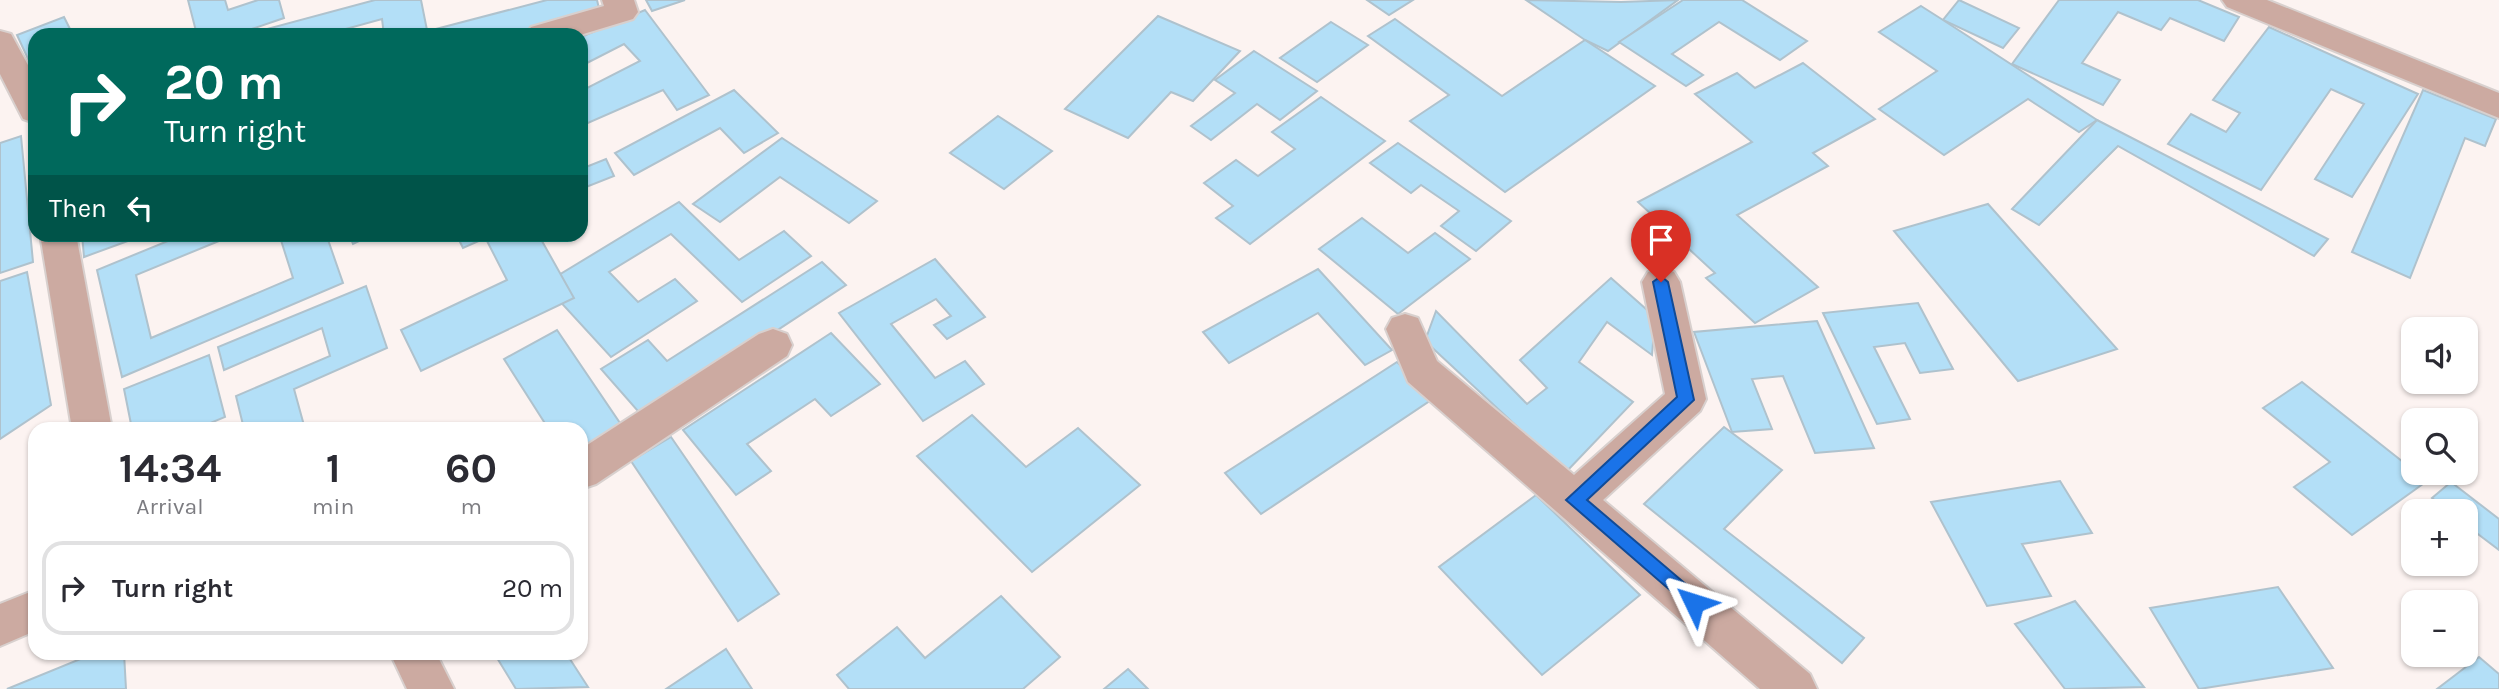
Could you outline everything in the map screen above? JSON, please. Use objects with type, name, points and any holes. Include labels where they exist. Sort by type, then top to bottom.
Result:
[{"type":"street","points":[[566,28],[622,12],[618,0]]},
{"type":"street","points":[[2238,0],[2499,106]]},
{"type":"street","points":[[0,41],[28,97]]},
{"type":"street","points":[[59,242],[91,422]]},
{"type":"street","points":[[1575,500],[1686,400],[1661,282]]},
{"type":"street","points":[[1405,328],[1422,371],[1794,689]]},
{"type":"street","points":[[588,466],[773,345]]},
{"type":"street","points":[[0,625],[28,613]]},
{"type":"street","points":[[416,660],[431,689]]},
{"type":"building","points":[[188,0],[225,0],[228,10],[258,0],[279,0],[284,18],[255,28],[195,28]]},
{"type":"building","points":[[375,0],[421,0],[427,28],[383,28],[382,19],[349,28],[271,28]]},
{"type":"building","points":[[547,0],[597,0],[600,13],[537,28],[440,28]]},
{"type":"building","points":[[646,0],[685,0],[652,11]]},
{"type":"building","points":[[1367,0],[1413,0],[1389,15]]},
{"type":"building","points":[[1526,0],[1678,0],[1608,51],[1585,40]]},
{"type":"building","points":[[1683,0],[1742,0],[1807,41],[1780,60],[1719,22],[1672,54],[1703,75],[1686,86],[1619,42]]},
{"type":"building","points":[[1959,0],[2019,28],[2003,48],[1943,20]]},
{"type":"building","points":[[2059,0],[2198,0],[2239,17],[2224,41],[2170,18],[2161,30],[2118,12],[2082,63],[2120,80],[2103,105],[2012,64]]},
{"type":"building","points":[[1921,6],[2097,120],[2079,132],[2028,99],[1944,155],[1879,109],[1937,71],[1879,32]]},
{"type":"building","points":[[645,10],[709,95],[677,110],[663,90],[588,123],[588,87],[640,61],[624,44],[588,62],[588,34]]},
{"type":"building","points":[[1158,16],[1240,51],[1193,101],[1171,92],[1128,138],[1065,109]]},
{"type":"building","points":[[64,17],[70,28],[35,28]]},
{"type":"building","points":[[1395,19],[1502,96],[1585,40],[1655,86],[1505,192],[1410,121],[1449,95],[1368,36]]},
{"type":"building","points":[[1331,22],[1368,45],[1317,82],[1280,58]]},
{"type":"building","points":[[2269,27],[2418,94],[2352,197],[2315,179],[2364,104],[2331,89],[2261,190],[2168,144],[2191,114],[2226,132],[2240,113],[2213,100]]},
{"type":"building","points":[[28,31],[28,59],[17,35]]},
{"type":"building","points":[[1254,51],[1317,91],[1280,120],[1257,104],[1211,140],[1191,126],[1235,93],[1215,80]]},
{"type":"building","points":[[1803,63],[1875,119],[1813,153],[1828,166],[1737,215],[1818,287],[1755,323],[1706,278],[1715,273],[1638,202],[1752,142],[1695,94],[1737,73],[1755,88]]},
{"type":"building","points":[[734,90],[778,133],[744,153],[720,128],[634,175],[615,153]]},
{"type":"building","points":[[2423,90],[2496,119],[2485,146],[2465,138],[2410,278],[2352,252]]},
{"type":"building","points":[[1321,97],[1385,141],[1250,244],[1216,218],[1233,206],[1204,183],[1236,160],[1258,176],[1295,149],[1272,132]]},
{"type":"building","points":[[998,116],[1052,151],[1004,189],[950,153]]},
{"type":"building","points":[[2097,120],[2328,239],[2314,256],[2118,146],[2039,225],[2012,209]]},
{"type":"building","points":[[21,136],[28,210],[28,242],[31,242],[33,262],[0,273],[0,143]]},
{"type":"building","points":[[782,138],[877,201],[849,223],[780,177],[720,222],[693,204]]},
{"type":"building","points":[[1398,143],[1511,221],[1476,251],[1441,226],[1459,211],[1421,185],[1411,193],[1370,163]]},
{"type":"building","points":[[606,159],[614,176],[588,186],[588,166]]},
{"type":"building","points":[[679,202],[739,260],[784,231],[811,256],[742,302],[671,234],[609,272],[638,302],[675,279],[697,301],[611,357],[544,284]]},
{"type":"building","points":[[1988,204],[2117,349],[2018,381],[1894,231]]},
{"type":"building","points":[[1362,218],[1408,253],[1435,233],[1470,259],[1398,314],[1319,249]]},
{"type":"building","points":[[83,242],[125,242],[84,257]]},
{"type":"building","points":[[165,242],[216,242],[136,275],[151,338],[293,278],[282,242],[329,242],[343,283],[122,377],[97,270]]},
{"type":"building","points":[[460,242],[476,242],[463,248]]},
{"type":"building","points":[[488,242],[542,242],[574,298],[421,371],[401,330],[507,280]]},
{"type":"building","points":[[935,259],[985,317],[947,339],[934,325],[951,316],[936,299],[891,324],[935,378],[965,361],[984,384],[923,421],[839,313]]},
{"type":"building","points":[[822,262],[846,285],[644,418],[601,369],[648,340],[667,361]]},
{"type":"building","points":[[1318,269],[1392,350],[1365,365],[1318,313],[1229,363],[1203,332]]},
{"type":"building","points":[[27,272],[51,405],[0,439],[0,281]]},
{"type":"building","points":[[1611,278],[1655,317],[1652,355],[1607,322],[1579,362],[1633,402],[1566,472],[1425,341],[1436,311],[1527,404],[1547,388],[1520,360]]},
{"type":"building","points":[[366,286],[387,348],[294,389],[303,422],[242,422],[236,396],[330,356],[322,328],[224,370],[218,347]]},
{"type":"building","points":[[1918,303],[1953,369],[1920,373],[1905,343],[1874,347],[1910,419],[1877,424],[1823,313]]},
{"type":"building","points":[[1817,321],[1874,448],[1815,453],[1783,376],[1752,379],[1772,429],[1732,432],[1694,332]]},
{"type":"building","points":[[557,330],[624,429],[588,450],[588,422],[544,422],[504,359]]},
{"type":"building","points":[[831,333],[880,384],[831,416],[815,399],[747,444],[771,471],[736,495],[683,430]]},
{"type":"building","points":[[209,355],[225,417],[213,422],[131,422],[124,389]]},
{"type":"building","points":[[1397,362],[1434,398],[1261,514],[1225,473]]},
{"type":"building","points":[[2302,382],[2401,460],[2401,485],[2421,485],[2352,535],[2294,487],[2330,462],[2263,408]]},
{"type":"building","points":[[972,415],[1026,467],[1078,428],[1140,485],[1032,572],[917,456]]},
{"type":"building","points":[[1724,427],[1782,470],[1724,529],[1864,638],[1842,663],[1644,504]]},
{"type":"building","points":[[671,437],[779,594],[738,621],[631,461]]},
{"type":"building","points":[[2060,481],[2092,533],[2022,544],[2051,596],[1987,606],[1931,502]]},
{"type":"building","points":[[2447,485],[2455,485],[2473,499],[2433,499]]},
{"type":"building","points":[[1536,495],[1640,595],[1542,675],[1439,567]]},
{"type":"building","points":[[2478,503],[2499,519],[2499,550],[2478,534]]},
{"type":"building","points":[[2278,587],[2333,668],[2199,689],[2150,608]]},
{"type":"building","points":[[1001,596],[1060,657],[1023,689],[849,689],[837,675],[897,627],[925,658]]},
{"type":"building","points":[[2075,601],[2144,687],[2065,689],[2015,624]]},
{"type":"building","points":[[726,649],[752,689],[666,689]]},
{"type":"building","points":[[2478,658],[2499,674],[2499,689],[2437,689],[2466,667],[2478,667]]},
{"type":"building","points":[[78,660],[124,660],[126,689],[7,689]]},
{"type":"building","points":[[498,660],[571,660],[588,687],[516,689]]},
{"type":"building","points":[[1128,669],[1148,689],[1104,689]]},
{"type":"route","points":[[1661,282],[1686,400],[1575,500],[1694,603]]}]
